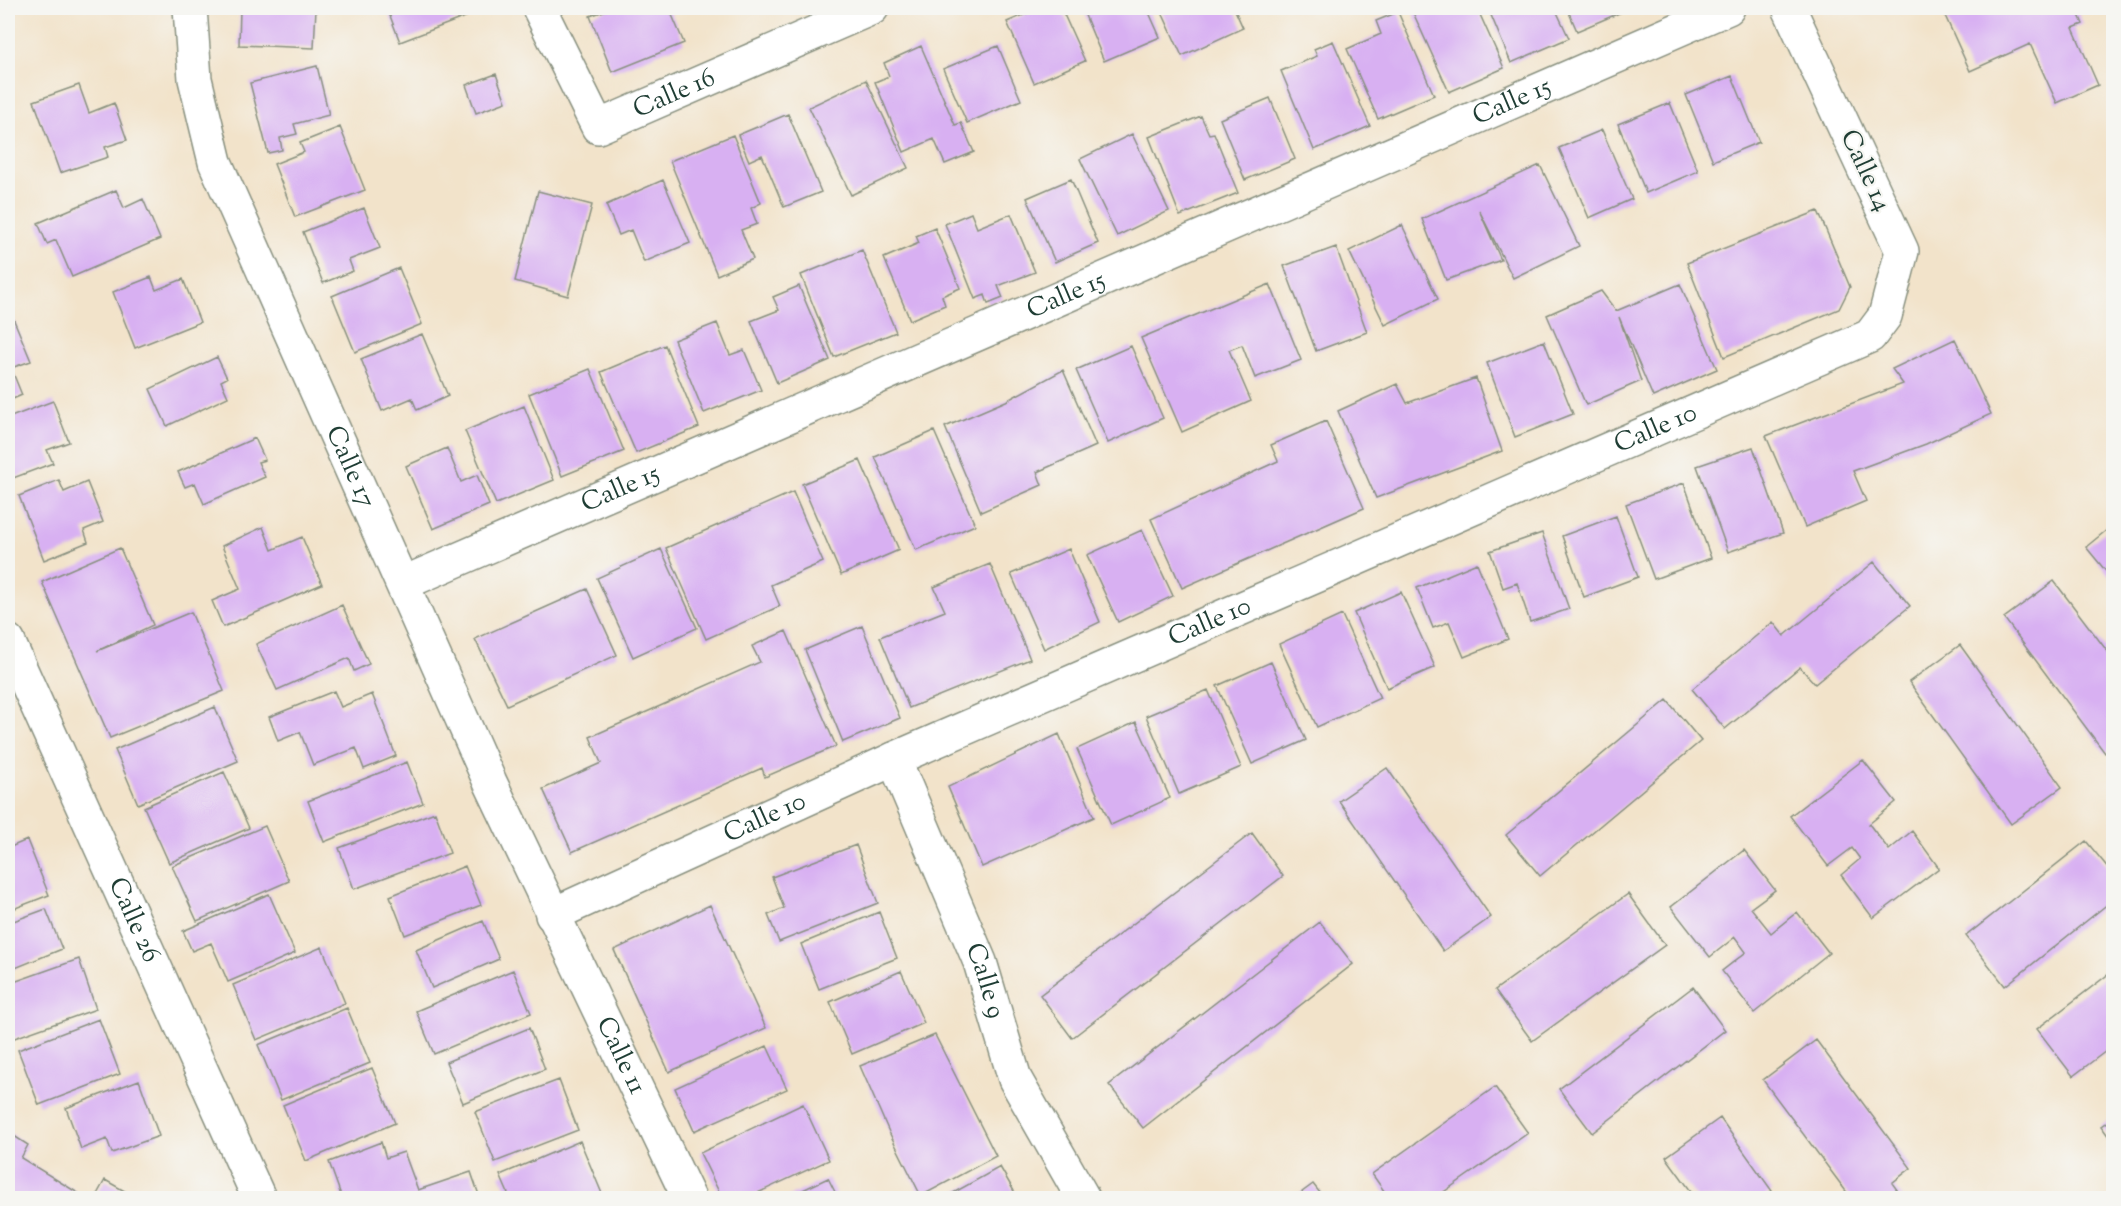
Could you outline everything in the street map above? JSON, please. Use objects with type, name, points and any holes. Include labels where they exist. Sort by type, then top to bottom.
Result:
[{"type":"street","name":"Calle 17","points":[[190,8],[195,80],[215,162],[404,583],[490,782],[552,915]]},
{"type":"street","name":"Calle 16","points":[[539,8],[598,127],[872,8]]},
{"type":"street","name":"Calle 15","points":[[404,583],[1728,8]]},
{"type":"street","name":"Calle 14","points":[[1789,8],[1902,251],[1885,316],[1870,336]]},
{"type":"street","name":"Calle 10","points":[[552,915],[894,759],[1870,336]]},
{"type":"street","name":"Calle 26","points":[[8,640],[259,1198]]},
{"type":"street","name":"Calle 9","points":[[894,759],[980,962],[1015,1079],[1083,1198]]},
{"type":"street","name":"Calle 11","points":[[552,915],[689,1198]]},
{"type":"building","points":[[240,8],[316,8],[314,48],[239,45]]},
{"type":"building","points":[[387,8],[471,8],[473,14],[400,42]]},
{"type":"building","points":[[612,8],[669,8],[684,43],[612,72],[590,16]]},
{"type":"building","points":[[1040,8],[1061,8],[1085,61],[1034,83],[1007,22]]},
{"type":"building","points":[[1082,8],[1147,8],[1160,37],[1104,61]]},
{"type":"building","points":[[1160,8],[1234,8],[1243,28],[1182,56]]},
{"type":"building","points":[[1411,8],[1477,8],[1504,68],[1449,92]]},
{"type":"building","points":[[1488,8],[1555,8],[1569,38],[1511,63]]},
{"type":"building","points":[[1567,8],[1631,8],[1577,31]]},
{"type":"building","points":[[2076,8],[2083,24],[2073,28],[2098,85],[2057,103],[2030,44],[1970,71],[1942,9]]},
{"type":"building","points":[[1398,12],[1434,95],[1378,119],[1347,49],[1381,34],[1376,21]]},
{"type":"building","points":[[1333,41],[1370,126],[1314,150],[1281,71],[1317,56],[1314,49]]},
{"type":"building","points":[[921,46],[955,125],[961,123],[974,152],[945,164],[934,139],[904,152],[875,82],[889,76],[884,63]]},
{"type":"building","points":[[998,46],[1021,100],[967,123],[943,69]]},
{"type":"building","points":[[317,66],[329,115],[294,124],[297,134],[280,138],[282,150],[268,153],[250,83]]},
{"type":"building","points":[[496,74],[506,102],[476,113],[466,85]]},
{"type":"building","points":[[1732,76],[1759,142],[1713,161],[1686,95]]},
{"type":"building","points":[[866,80],[908,168],[851,195],[809,107]]},
{"type":"building","points":[[79,85],[89,113],[114,103],[127,140],[105,147],[108,157],[60,173],[34,101]]},
{"type":"building","points":[[1270,98],[1295,159],[1245,180],[1220,119]]},
{"type":"building","points":[[1670,103],[1698,171],[1646,193],[1618,124]]},
{"type":"building","points":[[788,114],[821,192],[784,207],[762,155],[749,161],[738,135]]},
{"type":"building","points":[[1201,116],[1209,134],[1214,133],[1238,193],[1180,216],[1149,137]]},
{"type":"building","points":[[340,127],[365,190],[295,217],[274,164],[304,152],[300,143]]},
{"type":"building","points":[[1602,130],[1632,199],[1589,218],[1559,148]]},
{"type":"building","points":[[1132,134],[1169,211],[1117,236],[1080,159]]},
{"type":"building","points":[[733,135],[761,203],[751,208],[757,224],[741,230],[753,259],[717,275],[670,161]]},
{"type":"building","points":[[1540,165],[1579,246],[1513,278],[1479,210],[1501,260],[1446,280],[1422,219]]},
{"type":"building","points":[[1071,179],[1098,243],[1055,262],[1027,198]]},
{"type":"building","points":[[663,180],[690,243],[644,262],[631,230],[619,235],[606,205]]},
{"type":"building","points":[[116,190],[124,208],[143,199],[160,239],[72,277],[56,240],[47,244],[38,223]]},
{"type":"building","points":[[538,191],[592,205],[568,296],[515,281]]},
{"type":"building","points":[[364,208],[380,248],[349,260],[353,271],[323,283],[303,232]]},
{"type":"building","points":[[1818,211],[1850,287],[1839,309],[1724,357],[1687,263]]},
{"type":"building","points":[[971,213],[977,228],[1011,214],[1035,272],[998,286],[1003,298],[988,304],[985,295],[975,299],[945,224]]},
{"type":"building","points":[[1402,225],[1438,299],[1385,325],[1349,251]]},
{"type":"building","points":[[935,228],[960,288],[942,296],[945,305],[910,320],[884,258],[919,243],[916,236]]},
{"type":"building","points":[[1336,247],[1367,332],[1316,351],[1284,266]]},
{"type":"building","points":[[862,250],[896,332],[834,357],[801,275]]},
{"type":"building","points":[[399,268],[422,324],[355,352],[332,296]]},
{"type":"building","points":[[151,277],[156,290],[183,279],[200,322],[135,348],[113,292]]},
{"type":"building","points":[[1270,284],[1301,360],[1255,378],[1242,345],[1229,350],[1251,401],[1182,432],[1141,338]]},
{"type":"building","points":[[1680,284],[1717,369],[1653,397],[1619,317],[1641,381],[1586,405],[1547,315],[1601,291],[1616,311]]},
{"type":"building","points":[[799,286],[830,360],[777,383],[751,321],[779,310],[773,297]]},
{"type":"building","points":[[11,313],[31,361],[11,368],[22,395],[8,401],[8,315]]},
{"type":"building","points":[[717,323],[730,355],[744,350],[761,390],[704,413],[674,340]]},
{"type":"building","points":[[422,334],[448,396],[417,410],[412,398],[382,411],[361,359]]},
{"type":"building","points":[[1955,339],[1991,414],[1926,444],[1853,471],[1866,501],[1805,527],[1766,436],[1903,384],[1892,369]]},
{"type":"building","points":[[1544,341],[1573,414],[1515,437],[1487,363]]},
{"type":"building","points":[[665,345],[699,427],[636,453],[601,372]]},
{"type":"building","points":[[1131,346],[1163,418],[1108,443],[1076,370]]},
{"type":"building","points":[[217,357],[227,378],[221,381],[228,397],[167,426],[150,389]]},
{"type":"building","points":[[590,369],[624,451],[562,476],[529,394]]},
{"type":"building","points":[[1063,370],[1096,446],[1037,472],[1042,485],[981,512],[945,427],[1006,401]]},
{"type":"building","points":[[1476,378],[1502,451],[1376,498],[1338,411],[1397,384],[1407,403]]},
{"type":"building","points":[[53,401],[69,442],[47,450],[53,463],[8,480],[8,418]]},
{"type":"building","points":[[524,406],[554,480],[496,504],[465,431]]},
{"type":"building","points":[[1326,421],[1364,508],[1182,588],[1151,519],[1278,461],[1271,445]]},
{"type":"building","points":[[934,431],[975,525],[916,550],[875,457]]},
{"type":"building","points":[[255,438],[265,460],[258,462],[265,477],[204,504],[195,483],[185,487],[178,472]]},
{"type":"building","points":[[1753,447],[1783,533],[1728,552],[1697,466]]},
{"type":"building","points":[[447,448],[461,482],[477,475],[489,505],[433,529],[406,466]]},
{"type":"building","points":[[860,460],[899,550],[841,575],[802,484]]},
{"type":"building","points":[[59,480],[64,492],[87,482],[103,522],[84,530],[88,542],[44,560],[19,496]]},
{"type":"building","points":[[1684,483],[1711,558],[1654,579],[1626,504]]},
{"type":"building","points":[[793,492],[823,562],[771,585],[780,606],[706,639],[666,548]]},
{"type":"building","points":[[1616,516],[1638,577],[1584,597],[1562,536]]},
{"type":"building","points":[[2114,524],[2114,581],[2086,547]]},
{"type":"building","points":[[263,527],[272,550],[302,537],[322,584],[223,627],[212,601],[240,589],[222,546]]},
{"type":"building","points":[[1142,530],[1173,596],[1118,622],[1087,555]]},
{"type":"building","points":[[1542,533],[1569,609],[1530,622],[1517,583],[1503,588],[1490,551]]},
{"type":"building","points":[[120,548],[153,625],[97,651],[191,612],[224,691],[110,738],[42,582]]},
{"type":"building","points":[[661,549],[697,628],[633,657],[597,578]]},
{"type":"building","points":[[1069,549],[1100,622],[1044,649],[1011,574]]},
{"type":"building","points":[[1874,562],[1910,606],[1815,684],[1800,667],[1725,729],[1692,689],[1773,622],[1784,636]]},
{"type":"building","points":[[1477,563],[1508,639],[1464,657],[1449,622],[1433,628],[1417,588]]},
{"type":"building","points":[[990,564],[1030,659],[909,708],[880,637],[945,611],[934,587]]},
{"type":"building","points":[[2054,581],[2114,660],[2114,747],[2105,753],[2004,618]]},
{"type":"building","points":[[587,589],[617,655],[507,705],[475,639]]},
{"type":"building","points":[[1401,592],[1435,667],[1387,688],[1354,613]]},
{"type":"building","points":[[342,605],[369,664],[354,671],[349,658],[277,690],[256,644]]},
{"type":"building","points":[[1342,615],[1380,698],[1317,727],[1279,644]]},
{"type":"building","points":[[862,626],[900,718],[843,742],[805,650]]},
{"type":"building","points":[[786,631],[836,746],[765,777],[762,768],[572,852],[543,789],[601,763],[590,737],[760,662],[752,646]]},
{"type":"building","points":[[1960,645],[2062,787],[2011,824],[1909,682]]},
{"type":"building","points":[[1271,662],[1306,740],[1252,764],[1217,686]]},
{"type":"building","points":[[1208,690],[1241,767],[1179,794],[1146,716]]},
{"type":"building","points":[[334,691],[341,707],[372,694],[396,756],[364,769],[356,748],[313,765],[300,732],[278,741],[269,717]]},
{"type":"building","points":[[1667,700],[1701,741],[1540,876],[1506,835]]},
{"type":"building","points":[[215,707],[238,761],[138,804],[115,750]]},
{"type":"building","points":[[1136,722],[1170,798],[1111,825],[1077,749]]},
{"type":"building","points":[[1059,734],[1094,817],[982,867],[948,787]]},
{"type":"building","points":[[1863,760],[1896,802],[1869,824],[1889,850],[1912,831],[1939,868],[1873,918],[1841,875],[1860,859],[1852,848],[1828,866],[1790,816]]},
{"type":"building","points":[[407,762],[423,803],[324,842],[308,801]]},
{"type":"building","points":[[1387,768],[1491,917],[1443,951],[1339,801]]},
{"type":"building","points":[[224,772],[249,828],[169,863],[144,807]]},
{"type":"building","points":[[435,812],[450,853],[354,889],[339,848]]},
{"type":"building","points":[[265,826],[289,881],[197,921],[172,866]]},
{"type":"building","points":[[1252,833],[1283,876],[1072,1038],[1040,995]]},
{"type":"building","points":[[27,840],[49,895],[8,911],[8,848]]},
{"type":"building","points":[[2086,841],[2114,875],[2114,899],[2005,986],[1966,936]]},
{"type":"building","points":[[856,845],[878,903],[779,942],[768,915],[784,908],[772,877]]},
{"type":"building","points":[[1744,850],[1775,890],[1751,908],[1771,933],[1797,912],[1829,953],[1754,1013],[1722,971],[1746,952],[1735,937],[1710,957],[1671,907]]},
{"type":"building","points":[[465,866],[481,905],[405,935],[390,896]]},
{"type":"building","points":[[269,894],[295,953],[228,982],[211,943],[192,951],[183,931]]},
{"type":"building","points":[[1628,894],[1665,945],[1532,1041],[1495,990]]},
{"type":"building","points":[[710,905],[766,1028],[669,1072],[614,950]]},
{"type":"building","points":[[46,909],[62,949],[8,971],[8,923]]},
{"type":"building","points":[[879,912],[897,958],[819,989],[801,944]]},
{"type":"building","points":[[483,921],[499,959],[432,988],[416,950]]},
{"type":"building","points":[[1320,922],[1353,964],[1143,1128],[1109,1085]]},
{"type":"building","points":[[322,947],[345,1003],[256,1040],[233,985]]},
{"type":"building","points":[[79,959],[96,1009],[9,1040],[8,984]]},
{"type":"building","points":[[513,970],[531,1013],[434,1054],[416,1011]]},
{"type":"building","points":[[2114,970],[2114,1045],[2073,1076],[2037,1029]]},
{"type":"building","points":[[901,971],[924,1023],[852,1054],[830,1002]]},
{"type":"building","points":[[1693,987],[1725,1030],[1592,1133],[1559,1089]]},
{"type":"building","points":[[347,1008],[370,1063],[281,1100],[258,1045]]},
{"type":"building","points":[[99,1019],[120,1074],[39,1105],[18,1050]]},
{"type":"building","points":[[529,1028],[545,1069],[463,1103],[446,1062]]},
{"type":"building","points":[[935,1035],[996,1156],[921,1196],[860,1066]]},
{"type":"building","points":[[1816,1040],[1911,1168],[1892,1183],[1903,1198],[1851,1198],[1763,1080]]},
{"type":"building","points":[[767,1046],[787,1089],[694,1131],[675,1088]]},
{"type":"building","points":[[372,1068],[395,1123],[306,1161],[283,1105]]},
{"type":"building","points":[[139,1080],[159,1136],[112,1153],[107,1139],[81,1149],[66,1108]]},
{"type":"building","points":[[559,1080],[578,1130],[495,1162],[475,1112]]},
{"type":"building","points":[[1495,1087],[1528,1133],[1435,1198],[1389,1198],[1372,1174]]},
{"type":"building","points":[[803,1104],[829,1160],[747,1198],[722,1198],[700,1153]]},
{"type":"building","points":[[2114,1117],[2114,1144],[2101,1126]]},
{"type":"building","points":[[1720,1118],[1772,1191],[1762,1198],[1696,1198],[1666,1157]]},
{"type":"building","points":[[8,1132],[28,1145],[21,1158],[78,1193],[74,1198],[8,1198]]},
{"type":"building","points":[[580,1141],[603,1196],[596,1198],[510,1198],[500,1175]]},
{"type":"building","points":[[381,1142],[386,1158],[404,1152],[418,1190],[471,1172],[480,1198],[342,1198],[329,1162]]},
{"type":"building","points":[[1000,1167],[1018,1198],[944,1198]]},
{"type":"building","points":[[828,1178],[838,1198],[786,1198]]},
{"type":"building","points":[[105,1180],[137,1198],[95,1198]]},
{"type":"building","points":[[1313,1184],[1324,1198],[1294,1198]]}]
